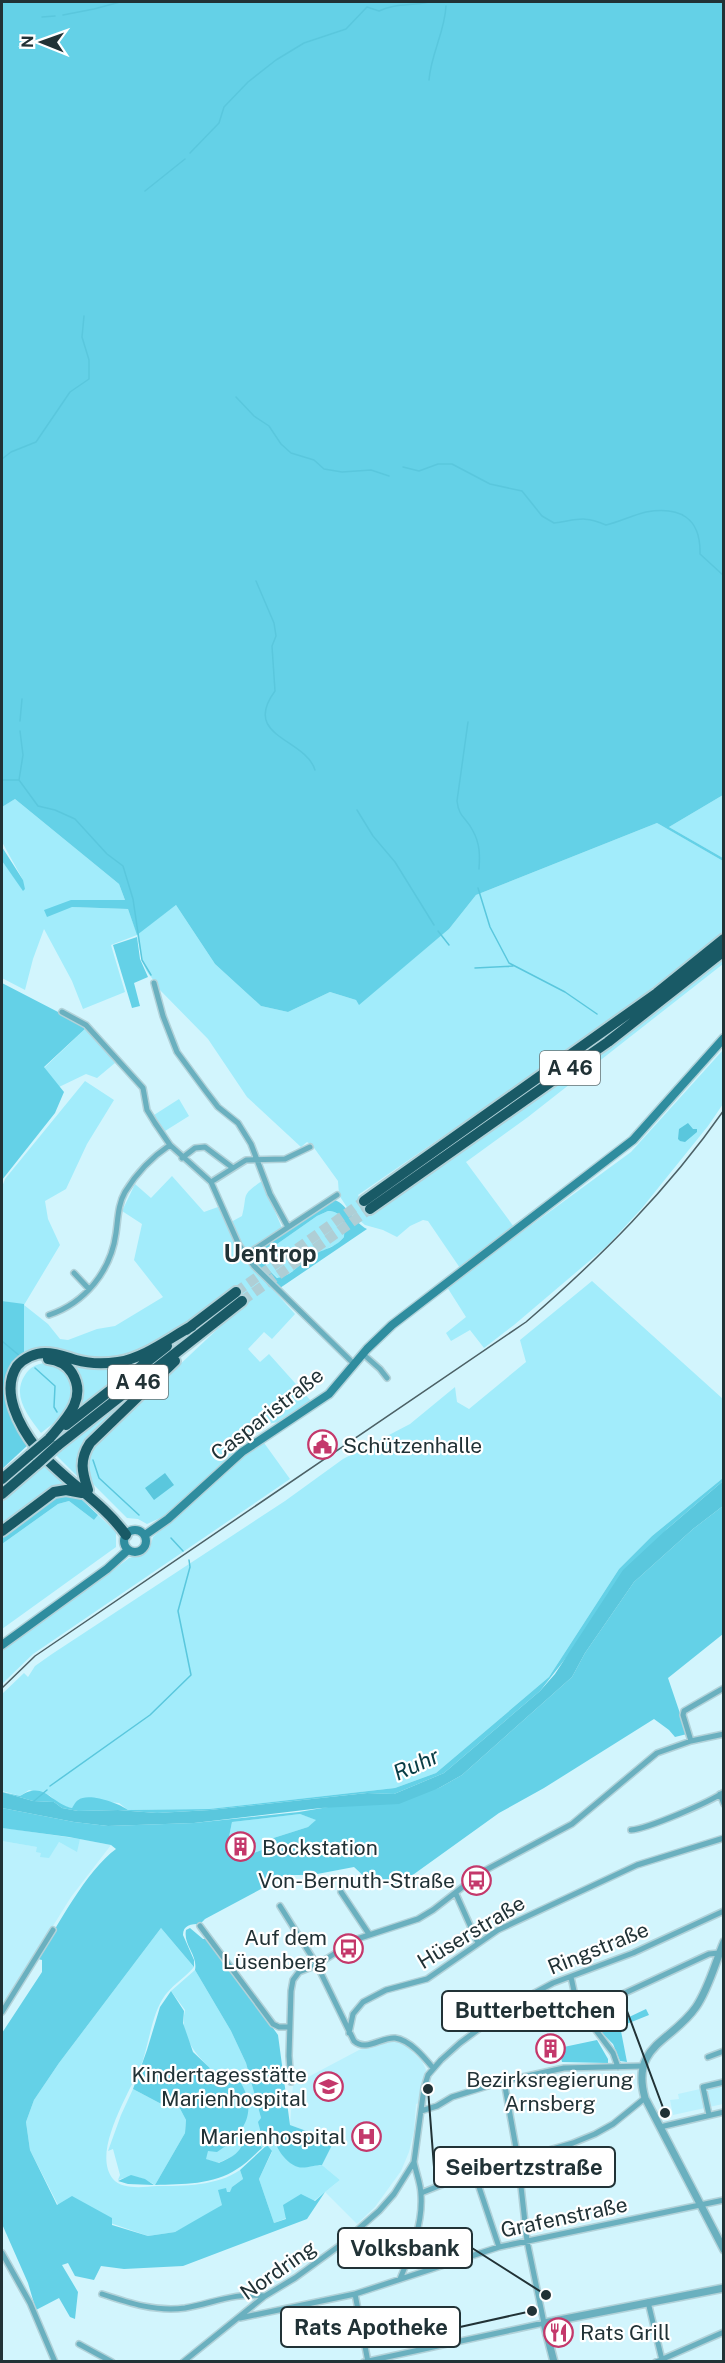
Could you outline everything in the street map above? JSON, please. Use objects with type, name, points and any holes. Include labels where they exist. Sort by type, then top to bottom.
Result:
[{"type":"highway","name":"A 46","points":[[723,939],[621,1019],[367,1205],[608,1042],[723,951]]},
{"type":"highway","name":"A 46","points":[[2,1494],[33,1460],[53,1443],[192,1326],[239,1296],[218,1318],[53,1443]]},
{"type":"highway","points":[[87,1492],[81,1467],[90,1443],[218,1318]]},
{"type":"highway","points":[[87,1492],[46,1458],[22,1426],[9,1396],[9,1382],[14,1370],[26,1358],[42,1353],[96,1363],[125,1360],[145,1353],[192,1326]]},
{"type":"highway","points":[[53,1443],[72,1412],[78,1389],[74,1376],[65,1365],[53,1360],[42,1359],[28,1364],[17,1378],[15,1389],[17,1405],[44,1447],[129,1533]]},
{"type":"highway","name":"A 46","points":[[2,1479],[33,1460]]},
{"type":"highway","points":[[2,1532],[54,1492],[66,1490],[87,1492]]},
{"type":"main road","name":"Casparistraße","points":[[145,1535],[168,1520],[243,1452],[329,1394],[382,1333],[633,1140],[723,1038]]},
{"type":"main road","points":[[139,1531],[145,1535],[147,1543],[142,1551],[128,1550],[124,1542],[129,1533],[139,1531]]},
{"type":"main road","points":[[2,1645],[107,1569],[128,1550]]},
{"type":"street","points":[[154,983],[163,1016],[177,1052],[218,1107],[238,1123],[257,1158],[270,1194],[288,1227]]},
{"type":"street","points":[[62,1012],[86,1025],[143,1088],[147,1110],[170,1146],[211,1182],[239,1245],[254,1266],[354,1364]]},
{"type":"street","points":[[49,1315],[75,1302],[89,1289],[105,1268],[114,1246],[118,1214],[124,1193],[152,1158],[170,1146]]},
{"type":"street","points":[[182,1158],[195,1148],[206,1147],[233,1168]]},
{"type":"street","points":[[211,1182],[246,1160],[285,1158],[310,1147]]},
{"type":"street","points":[[246,1255],[337,1195]]},
{"type":"street","points":[[74,1273],[89,1289]]},
{"type":"street","points":[[363,1354],[387,1378]]},
{"type":"street","points":[[691,1741],[683,1715],[684,1711],[723,1688]]},
{"type":"street","points":[[291,2082],[289,2027],[293,1980],[299,1972],[317,1965],[369,1934],[418,1919],[456,1894],[482,1872],[572,1824],[657,1753],[691,1741],[723,1734]]},
{"type":"street","points":[[631,1830],[638,1830],[722,1793],[723,1804]]},
{"type":"street","name":"Hüserstraße","points":[[349,2033],[353,2014],[363,2002],[386,1990],[421,1982],[498,1930],[637,1865],[723,1838]]},
{"type":"street","points":[[341,1892],[369,1934]]},
{"type":"street","points":[[456,1894],[478,1943]]},
{"type":"street","points":[[280,1906],[317,1965],[349,2033],[358,2045],[364,2046],[395,2038],[405,2042],[433,2068]]},
{"type":"street","name":"Ringstraße","points":[[433,2068],[460,2043],[510,2006],[553,1983],[633,1953],[723,1911]]},
{"type":"street","points":[[200,1926],[273,2024],[279,2027],[289,2027]]},
{"type":"street","points":[[2,2012],[53,1930]]},
{"type":"street","points":[[723,1942],[695,2009],[650,2051],[643,2066],[642,2080],[645,2098],[723,2250]]},
{"type":"street","points":[[612,1999],[709,1954],[719,1953]]},
{"type":"street","points":[[571,1977],[577,2005],[613,2053],[618,2067]]},
{"type":"street","points":[[708,2057],[723,2051]]},
{"type":"street","points":[[421,2111],[437,2106],[452,2097],[504,2081],[564,2068],[643,2066]]},
{"type":"street","name":"Nordring","points":[[183,2361],[264,2296],[317,2263],[379,2211],[394,2194],[414,2162],[424,2088],[433,2068]]},
{"type":"street","points":[[504,2081],[518,2159],[527,2241],[554,2361]]},
{"type":"street","points":[[709,2115],[703,2087],[723,2082]]},
{"type":"street","points":[[422,2193],[474,2172],[573,2143],[595,2134],[620,2120],[645,2098]]},
{"type":"street","points":[[660,2127],[723,2112]]},
{"type":"street","points":[[400,2279],[417,2231],[422,2193],[414,2162]]},
{"type":"street","points":[[474,2172],[499,2247]]},
{"type":"street","name":"Grafenstraße","points":[[239,2318],[355,2294],[499,2247],[723,2200]]},
{"type":"street","points":[[2,2253],[30,2303],[55,2361]]},
{"type":"street","points":[[355,2294],[366,2361],[723,2288]]},
{"type":"street","points":[[102,2294],[158,2309],[184,2308],[242,2294],[264,2296]]},
{"type":"street","points":[[648,2302],[660,2361],[723,2332]]},
{"type":"street","points":[[79,2344],[112,2361]]},
{"type":"shaded area","points":[[2,2],[723,2],[723,795],[669,827],[723,858],[723,861],[657,823],[476,895],[449,929],[359,1005],[356,1000],[330,992],[288,1012],[261,1006],[215,964],[176,905],[137,935],[128,909],[72,907],[47,917],[44,910],[71,900],[125,900],[119,884],[15,799],[2,807]]},
{"type":"shaded area","points":[[723,795],[723,858],[669,827]]},
{"type":"shaded area","points":[[15,799],[119,884],[125,900],[71,900],[72,907],[128,909],[137,934],[176,905],[215,964],[261,1006],[288,1012],[330,992],[356,1000],[359,1004],[449,929],[476,895],[657,823],[723,861],[723,933],[603,1026],[358,1195],[372,1216],[618,1039],[723,960],[723,964],[528,1117],[466,1162],[514,1227],[460,1268],[428,1221],[423,1220],[410,1226],[397,1237],[365,1225],[350,1212],[339,1195],[338,1181],[312,1145],[307,1142],[301,1147],[247,1097],[208,1039],[157,987],[144,966],[137,935],[111,945],[125,992],[83,1009],[72,981],[44,929],[25,990],[2,978],[2,861],[23,890],[23,880],[2,842],[2,807]]},
{"type":"shaded area","points":[[2,847],[23,880],[25,889],[23,891],[2,861]]},
{"type":"shaded area","points":[[137,937],[140,959],[148,977],[134,983],[140,1006],[132,1008],[113,945]]},
{"type":"shaded area","points":[[2,983],[87,1027],[44,1067],[64,1092],[55,1113],[2,1180]]},
{"type":"shaded area","points":[[87,1027],[115,1063],[97,1078],[86,1074],[59,1087],[44,1068]]},
{"type":"shaded area","points":[[723,1050],[723,1104],[642,1208],[607,1246],[484,1348],[470,1330],[451,1341],[446,1333],[466,1317],[447,1287],[631,1152]]},
{"type":"shaded area","points":[[85,1081],[114,1100],[87,1144],[66,1189],[45,1201],[48,1219],[60,1245],[24,1305],[2,1301],[2,1187],[5,1179]]},
{"type":"shaded area","points":[[179,1099],[189,1116],[165,1131],[154,1115]]},
{"type":"shaded area","points":[[688,1123],[693,1129],[697,1129],[697,1132],[685,1142],[680,1141],[678,1139],[679,1129]]},
{"type":"shaded area","points":[[172,1176],[204,1212],[218,1207],[241,1254],[295,1314],[272,1339],[264,1332],[248,1349],[260,1362],[269,1354],[312,1402],[279,1422],[261,1427],[222,1468],[169,1514],[147,1524],[138,1519],[127,1518],[87,1478],[89,1450],[242,1306],[231,1291],[153,1344],[119,1359],[103,1361],[88,1359],[53,1348],[35,1351],[24,1356],[24,1305],[48,1324],[60,1339],[68,1340],[97,1329],[115,1326],[163,1297],[134,1260],[142,1224],[122,1211],[135,1184],[151,1198]]},
{"type":"shaded area","points":[[262,1181],[282,1228],[251,1249],[244,1249],[231,1222],[242,1216],[248,1193]]},
{"type":"shaded area","points":[[332,1199],[342,1204],[367,1229],[280,1288],[254,1260],[255,1252]],"holes":[[[328,1211],[340,1216],[344,1227],[344,1237],[340,1241],[310,1257],[282,1277],[277,1278],[266,1267],[270,1249],[317,1216]]]},
{"type":"shaded area","points":[[328,1211],[337,1213],[342,1219],[344,1237],[337,1244],[322,1251],[284,1277],[278,1278],[266,1267],[270,1249],[317,1216]]},
{"type":"shaded area","points":[[592,1281],[723,1399],[723,1478],[652,1536],[619,1569],[549,1677],[436,1773],[395,1788],[209,1809],[128,1810],[119,1803],[79,1799],[72,1808],[62,1806],[49,1795],[29,1790],[20,1796],[2,1791],[2,1694],[24,1673],[28,1677],[35,1666],[52,1654],[285,1501],[343,1459],[410,1424],[455,1387],[457,1402],[469,1409],[526,1362],[520,1340]]},
{"type":"shaded area","points":[[2,1301],[24,1304],[24,1356],[12,1378],[9,1399],[21,1433],[29,1444],[2,1469]]},
{"type":"shaded area","points":[[172,1359],[90,1439],[82,1481],[56,1455]]},
{"type":"shaded area","points":[[64,1360],[101,1369],[141,1361],[76,1410],[81,1400]]},
{"type":"shaded area","points":[[45,1363],[54,1365],[67,1375],[73,1388],[73,1396],[66,1412],[41,1433],[23,1406],[20,1391],[21,1383],[29,1370]]},
{"type":"shaded area","points":[[262,1440],[290,1479],[33,1654],[2,1684],[2,1649],[129,1558],[141,1555],[150,1547],[153,1537]]},
{"type":"shaded area","points":[[44,1465],[72,1487],[2,1528],[2,1502]]},
{"type":"shaded area","points":[[165,1473],[174,1485],[154,1500],[145,1488]]},
{"type":"shaded area","points":[[723,1478],[723,1481],[667,1529],[540,1691],[444,1773],[394,1794],[367,1793],[210,1810],[157,1813],[118,1810],[78,1811],[62,1808],[54,1802],[33,1801],[2,1792],[20,1796],[35,1790],[41,1791],[72,1808],[78,1800],[89,1797],[118,1804],[128,1810],[209,1809],[395,1788],[436,1773],[549,1677],[619,1569],[652,1536]]},
{"type":"shaded area","points":[[723,1481],[723,1506],[693,1529],[634,1582],[585,1653],[572,1677],[462,1775],[439,1788],[399,1804],[321,1808],[194,1823],[108,1826],[2,1808],[2,1792],[33,1801],[54,1802],[62,1808],[78,1811],[118,1810],[157,1813],[210,1810],[367,1793],[394,1794],[444,1773],[540,1691],[555,1674],[623,1570]]},
{"type":"shaded area","points":[[60,1492],[79,1497],[98,1515],[94,1520],[69,1501],[58,1504],[2,1544],[2,1535]]},
{"type":"shaded area","points":[[69,1501],[94,1520],[98,1515],[116,1532],[116,1547],[2,1629],[2,1544],[58,1504]]},
{"type":"shaded area","points":[[723,1506],[723,1634],[668,1678],[687,1734],[675,1737],[654,1719],[544,1788],[499,1813],[396,1887],[369,1881],[354,1867],[312,1875],[287,1875],[205,1919],[200,1924],[186,1927],[183,1935],[194,1960],[194,1967],[161,1928],[59,2063],[34,2100],[26,2122],[30,2150],[57,2205],[72,2196],[112,2218],[112,2225],[148,2236],[175,2232],[222,2205],[218,2190],[226,2188],[227,2192],[230,2192],[232,2187],[243,2179],[240,2170],[267,2145],[272,2151],[259,2179],[274,2223],[286,2219],[283,2205],[301,2194],[315,2201],[325,2192],[307,2219],[183,2266],[124,2269],[101,2266],[94,2280],[75,2276],[68,2263],[62,2265],[78,2292],[75,2319],[70,2317],[59,2298],[36,2310],[28,2283],[2,2224],[2,2033],[42,1972],[42,1960],[38,1959],[63,1916],[94,1871],[116,1849],[111,1845],[69,1837],[2,1828],[2,1808],[108,1826],[194,1823],[299,1812],[439,1788],[462,1775],[572,1677],[585,1653],[634,1582],[693,1529]],"holes":[[[300,1814],[316,1820],[308,1827],[264,1841],[269,1847],[254,1853],[238,1854],[228,1842],[232,1822]]]},
{"type":"shaded area","points":[[300,1814],[317,1820],[308,1827],[264,1841],[269,1847],[254,1853],[238,1854],[228,1842],[232,1822]]},
{"type":"shaded area","points":[[2,1828],[80,1839],[77,1852],[59,1842],[49,1858],[40,1857],[41,1853],[36,1852],[37,1847],[2,1841]]},
{"type":"shaded area","points":[[80,1839],[111,1845],[71,1897],[2,2008],[2,1841],[38,1847],[59,1842],[76,1851]]},
{"type":"shaded area","points":[[161,1928],[194,1967],[162,2000],[153,2021],[143,2060],[110,2136],[107,2167],[117,2183],[133,2187],[200,2184],[221,2179],[240,2170],[243,2179],[232,2187],[231,2192],[227,2192],[222,2205],[207,2215],[175,2232],[148,2236],[58,2205],[30,2150],[26,2122],[34,2100],[59,2063]]},
{"type":"shaded area","points":[[190,1928],[203,1939],[209,1939],[278,2035],[290,2125],[334,2141],[322,2165],[300,2167],[293,2165],[280,2152],[271,2130],[261,2133],[258,2122],[261,2118],[246,2063],[231,2031],[195,1970],[186,1935],[186,1930]]},
{"type":"shaded area","points":[[195,1970],[231,2031],[246,2063],[261,2118],[261,2133],[271,2129],[283,2156],[292,2164],[300,2167],[322,2165],[340,2180],[301,2210],[274,2223],[259,2179],[272,2152],[266,2144],[262,2148],[256,2138],[233,2156],[218,2163],[205,2159],[213,2071],[190,2044],[184,2028],[185,2010],[171,1991]]},
{"type":"shaded area","points":[[171,1991],[184,2011],[183,2023],[193,2052],[213,2071],[233,2071],[246,2095],[248,2116],[244,2125],[229,2143],[217,2152],[208,2151],[206,2159],[219,2163],[237,2152],[243,2141],[255,2137],[262,2148],[240,2167],[218,2178],[198,2183],[155,2185],[185,2133],[186,2120],[176,2101],[167,2107],[133,2089],[160,2007]]},
{"type":"shaded area","points":[[646,2009],[649,2015],[624,2025],[619,2012],[627,2018]]},
{"type":"shaded area","points":[[620,2026],[627,2062],[620,2061],[613,2044],[600,2031]]},
{"type":"shaded area","name":"Marienhospital","points":[[395,2040],[404,2044],[422,2061],[426,2070],[419,2103],[416,2104],[414,2131],[401,2171],[375,2207],[357,2224],[325,2192],[340,2180],[322,2165],[333,2141],[290,2125],[293,2085],[359,2050]]},
{"type":"shaded area","points":[[597,2040],[608,2063],[562,2062],[559,2048]]},
{"type":"shaded area","points":[[723,2080],[723,2104],[673,2115],[670,2100],[679,2099],[678,2094],[709,2087]]},
{"type":"shaded area","points":[[133,2089],[167,2107],[176,2101],[186,2120],[185,2133],[155,2185],[137,2177],[118,2180],[120,2175],[113,2149],[108,2151]]},
{"type":"shaded area","points":[[131,2175],[145,2179],[154,2185],[128,2184],[118,2181]]},
{"type":"waterway","points":[[63,15],[120,2]]},
{"type":"waterway","points":[[190,153],[219,123],[224,107],[248,82],[276,60],[304,43],[346,29],[367,7],[379,11],[391,7],[429,2]]},
{"type":"waterway","points":[[429,80],[446,6]]},
{"type":"waterway","points":[[42,17],[55,16]]},
{"type":"waterway","points":[[145,191],[185,159]]},
{"type":"waterway","points":[[2,459],[11,452],[36,442],[70,392],[89,379],[89,360],[82,337],[84,316]]},
{"type":"waterway","points":[[236,397],[254,416],[269,426],[281,444],[291,453],[314,460],[324,469],[342,472],[371,470],[389,476]]},
{"type":"waterway","points":[[403,467],[419,471],[438,464],[452,464],[490,484],[522,491],[542,516],[554,523],[586,519],[606,525],[646,512],[678,513],[686,517],[697,531],[700,554],[724,576]]},
{"type":"waterway","points":[[256,581],[274,623],[276,636],[272,646],[275,691],[267,706],[266,718],[270,728],[309,759],[315,770]]},
{"type":"waterway","points":[[20,721],[22,699]]},
{"type":"waterway","points":[[468,722],[457,801],[459,811],[477,840],[479,869]]},
{"type":"waterway","points":[[19,780],[23,755],[20,731]]},
{"type":"waterway","points":[[2,780],[19,780],[38,806],[55,810],[75,819],[107,854],[123,866],[133,899],[142,960],[151,975]]},
{"type":"waterway","points":[[357,810],[373,836],[395,862],[434,925]]},
{"type":"waterway","points":[[478,888],[490,927],[509,963],[565,992],[597,1014]]},
{"type":"waterway","points":[[438,931],[449,945]]},
{"type":"waterway","points":[[475,968],[513,966]]},
{"type":"waterway","points":[[2,1341],[21,1357]]},
{"type":"waterway","points":[[35,1368],[55,1386],[54,1407],[57,1412]]},
{"type":"waterway","points":[[93,1460],[99,1478],[139,1515]]},
{"type":"waterway","points":[[171,1538],[183,1551]]},
{"type":"waterway","points":[[50,1786],[150,1715],[191,1675],[178,1611],[190,1567],[189,1560]]},
{"type":"waterway","points":[[34,1801],[47,1790]]},
{"type":"tunnel","points":[[236,1292],[364,1201]]},
{"type":"tunnel","points":[[242,1301],[370,1209]]},
{"type":"railway","points":[[2,1688],[35,1656],[526,1322],[632,1222],[680,1168],[724,1110]]},
{"type":"place","name":"Schützenhalle","points":[[322,1445]]},
{"type":"place","name":"Bockstation","points":[[241,1847]]},
{"type":"place","name":"Von-Bernuth-Straße","points":[[476,1880]]},
{"type":"place","name":"Auf dem Lüsenberg","points":[[348,1949]]},
{"type":"place","name":"Bezirksregierung Arnsberg","points":[[550,2048]]},
{"type":"place","name":"Kindertagesstätte Marienhospital","points":[[328,2086]]},
{"type":"place","name":"Seibertzstraße","points":[[428,2089]]},
{"type":"place","name":"Butterbettchen","points":[[665,2113]]},
{"type":"place","name":"Marienhospital","points":[[367,2136]]},
{"type":"place","name":"Volksbank","points":[[546,2295]]},
{"type":"place","name":"Rats Apotheke","points":[[532,2311]]},
{"type":"place","name":"Rats Grill","points":[[559,2332]]},
{"type":"district","name":"Uentrop","points":[[270,1253]]},
{"type":"water label","name":"Ruhr","points":[[416,1764]]}]
